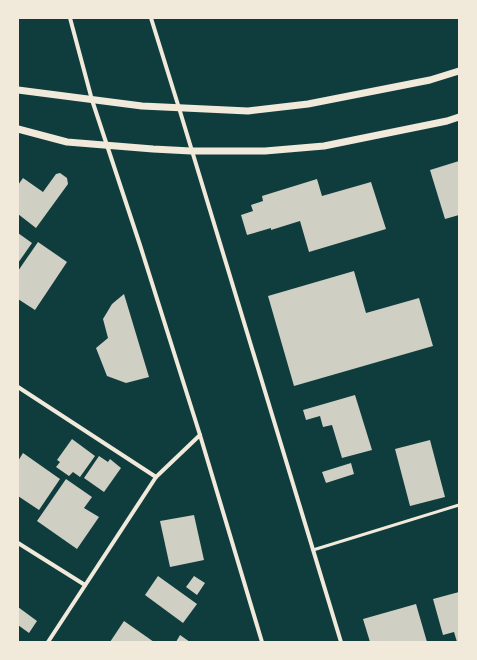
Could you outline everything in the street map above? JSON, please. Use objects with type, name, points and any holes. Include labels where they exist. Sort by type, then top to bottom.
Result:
[{"type":"street","points":[[70,18],[92,100],[200,435],[262,642]]},
{"type":"street","points":[[150,18],[179,108],[341,642]]},
{"type":"street","points":[[18,90],[142,106],[248,111],[308,104],[430,80],[459,71]]},
{"type":"street","points":[[18,129],[67,142],[192,151],[265,151],[324,146],[447,121],[459,117]]},
{"type":"street","points":[[18,387],[156,477]]},
{"type":"street","points":[[48,642],[156,477],[200,435]]},
{"type":"street","points":[[18,543],[85,585]]},
{"type":"lane","points":[[313,550],[459,504]]},
{"type":"building","points":[[459,161],[459,215],[445,219],[430,170]]},
{"type":"building","points":[[60,173],[67,178],[68,184],[36,228],[18,214],[18,185],[23,178],[43,192],[56,174]]},
{"type":"building","points":[[317,179],[322,196],[371,182],[386,229],[309,252],[300,221],[271,230],[271,228],[247,235],[241,215],[253,211],[251,205],[263,201],[262,196]]},
{"type":"building","points":[[18,233],[32,243],[18,263]]},
{"type":"building","points":[[38,242],[67,262],[35,310],[18,299],[18,271]]},
{"type":"building","points":[[354,271],[366,313],[419,298],[433,346],[294,386],[268,296]]},
{"type":"building","points":[[124,294],[149,377],[126,383],[107,376],[96,348],[108,338],[103,319],[112,304]]},
{"type":"building","points":[[355,395],[372,450],[342,458],[332,425],[323,427],[320,416],[306,420],[303,410]]},
{"type":"building","points":[[72,439],[95,456],[80,477],[73,472],[69,476],[56,467],[60,462],[57,460]]},
{"type":"building","points":[[430,440],[445,497],[410,506],[395,449]]},
{"type":"building","points":[[23,453],[60,479],[39,510],[18,496],[18,461]]},
{"type":"building","points":[[99,456],[108,462],[110,459],[121,468],[104,492],[84,478]]},
{"type":"building","points":[[351,463],[354,474],[326,483],[322,472]]},
{"type":"building","points":[[66,479],[92,497],[84,508],[99,517],[77,549],[37,521]]},
{"type":"building","points":[[194,515],[204,560],[170,567],[160,521]]},
{"type":"building","points":[[158,576],[197,604],[183,623],[145,595]]},
{"type":"building","points":[[194,576],[205,583],[197,595],[186,587]]},
{"type":"building","points":[[459,592],[459,642],[457,642],[454,632],[443,635],[433,599]]},
{"type":"building","points":[[416,604],[427,642],[370,642],[363,619]]},
{"type":"building","points":[[18,607],[37,621],[29,633],[18,625]]},
{"type":"building","points":[[124,621],[154,642],[110,642]]},
{"type":"building","points":[[180,635],[190,642],[176,642]]}]
